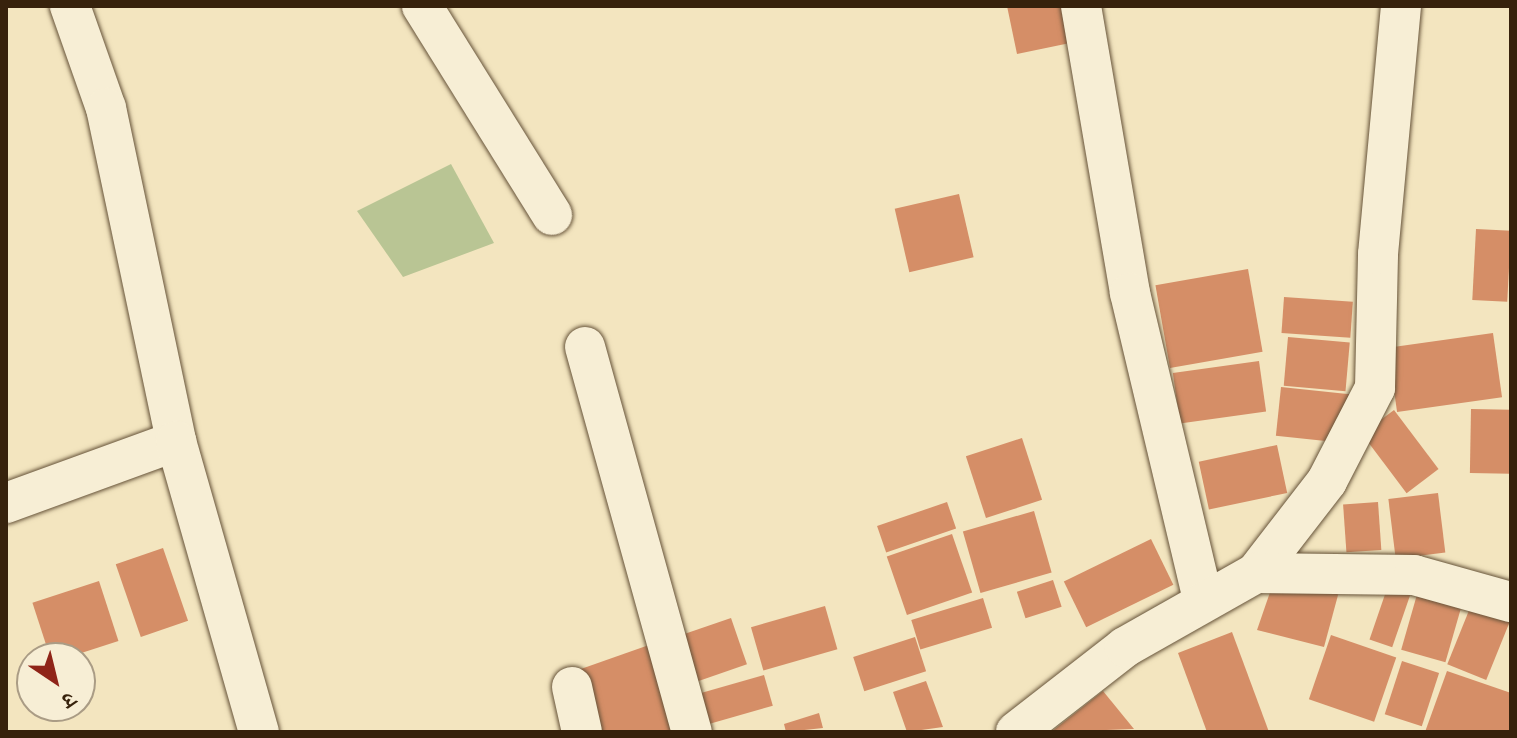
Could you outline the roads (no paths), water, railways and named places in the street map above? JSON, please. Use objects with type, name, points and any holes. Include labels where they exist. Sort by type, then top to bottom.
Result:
[{"type":"street","points":[[70,6],[106,108],[176,441],[259,732]]},
{"type":"street","points":[[422,6],[552,215]]},
{"type":"street","points":[[1081,6],[1130,293],[1203,599]]},
{"type":"street","points":[[1016,732],[1125,647],[1203,599],[1256,573],[1327,481],[1375,388],[1378,254],[1401,6]]},
{"type":"street","points":[[585,347],[692,732]]},
{"type":"street","points":[[6,503],[176,441]]},
{"type":"street","points":[[1256,573],[1414,575],[1511,602]]},
{"type":"street","points":[[572,687],[582,732]]}]
